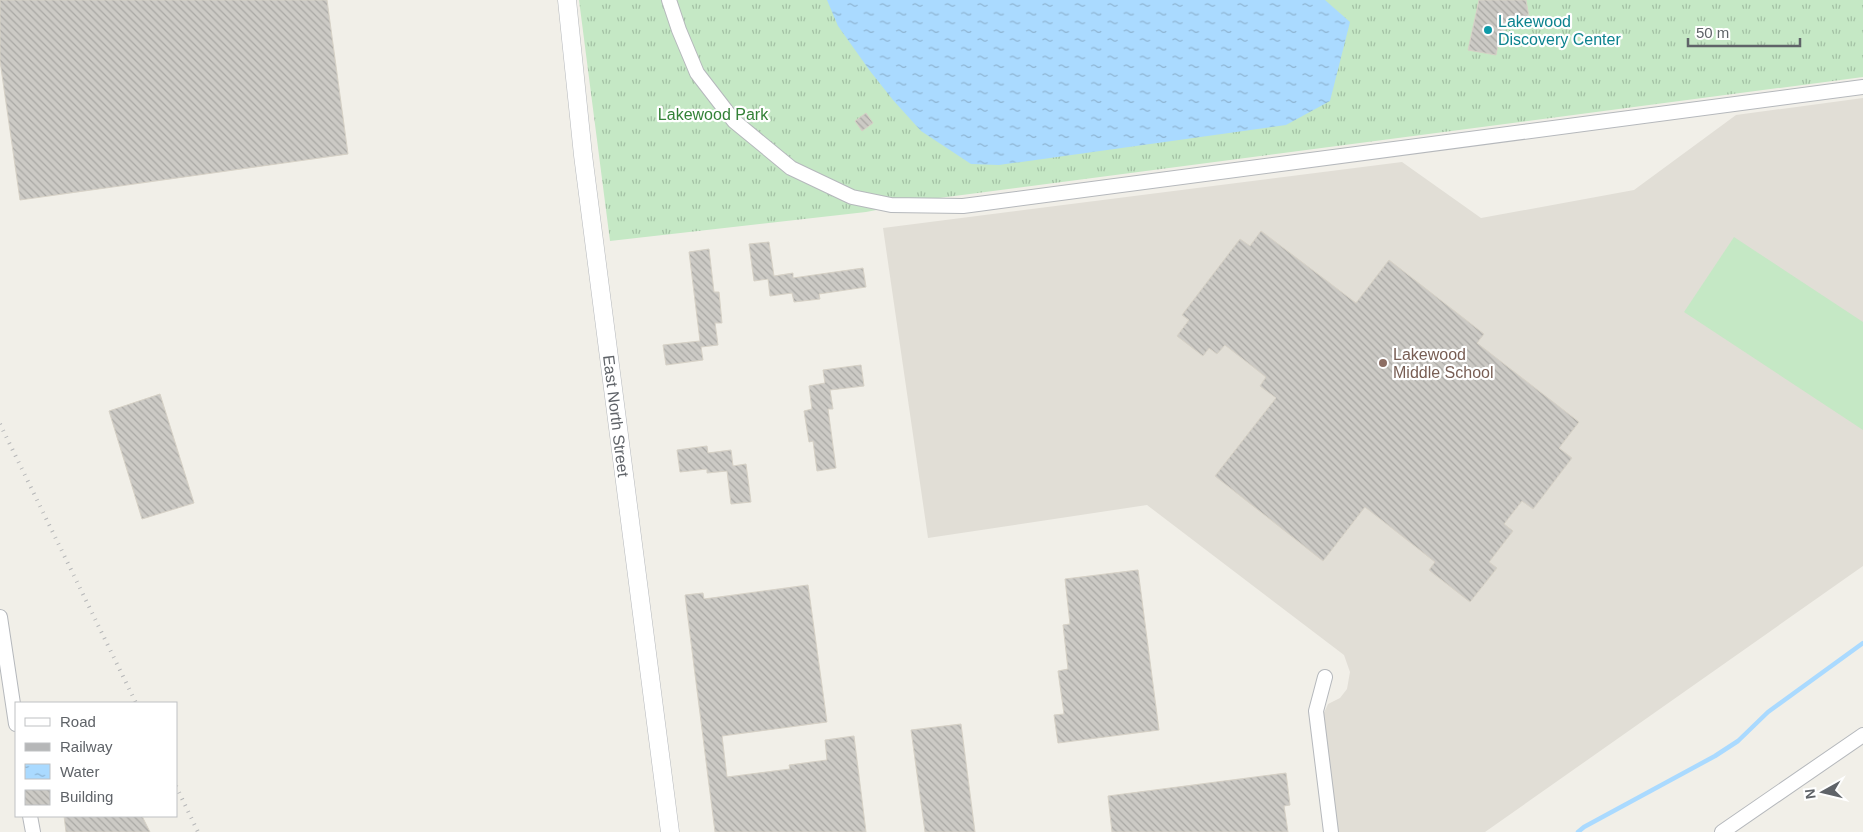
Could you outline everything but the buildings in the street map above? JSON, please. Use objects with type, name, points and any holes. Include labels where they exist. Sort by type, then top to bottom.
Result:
[{"type":"street","name":"East North Street","points":[[567,0],[584,165],[670,832]]},
{"type":"street","points":[[670,0],[679,30],[697,73],[734,121],[791,168],[852,196],[891,205],[962,206],[1048,193],[1863,86]]},
{"type":"street","points":[[0,617],[15,717]]},
{"type":"street","points":[[1325,677],[1316,711],[1331,832]]},
{"type":"street","points":[[1722,832],[1863,735]]},
{"type":"street","points":[[30,817],[33,832]]},
{"type":"shaded area","name":"Lakewood Middle School","points":[[1863,98],[1863,566],[1485,832],[1336,832],[1323,715],[1328,704],[1340,698],[1347,689],[1350,672],[1344,655],[1147,505],[928,538],[883,228],[1402,162],[1481,218],[1634,190],[1736,115]]},
{"type":"green space","name":"Lakewood Park","points":[[579,0],[1863,0],[1863,77],[939,198],[866,212],[610,241]]},
{"type":"green space","points":[[1734,237],[1863,322],[1863,430],[1684,312]]},
{"type":"water","points":[[827,0],[1325,0],[1350,22],[1330,101],[1286,125],[999,165],[971,164],[921,131],[893,100],[838,26]]},
{"type":"waterway","points":[[1578,832],[1715,756],[1738,741],[1768,712],[1863,643]]},
{"type":"railway","points":[[0,424],[136,702]]},
{"type":"railway","points":[[178,790],[198,832]]},
{"type":"place","name":"Lakewood Discovery Center","points":[[1488,30]]},
{"type":"place","name":"Lakewood Middle School","points":[[1383,363]]}]
